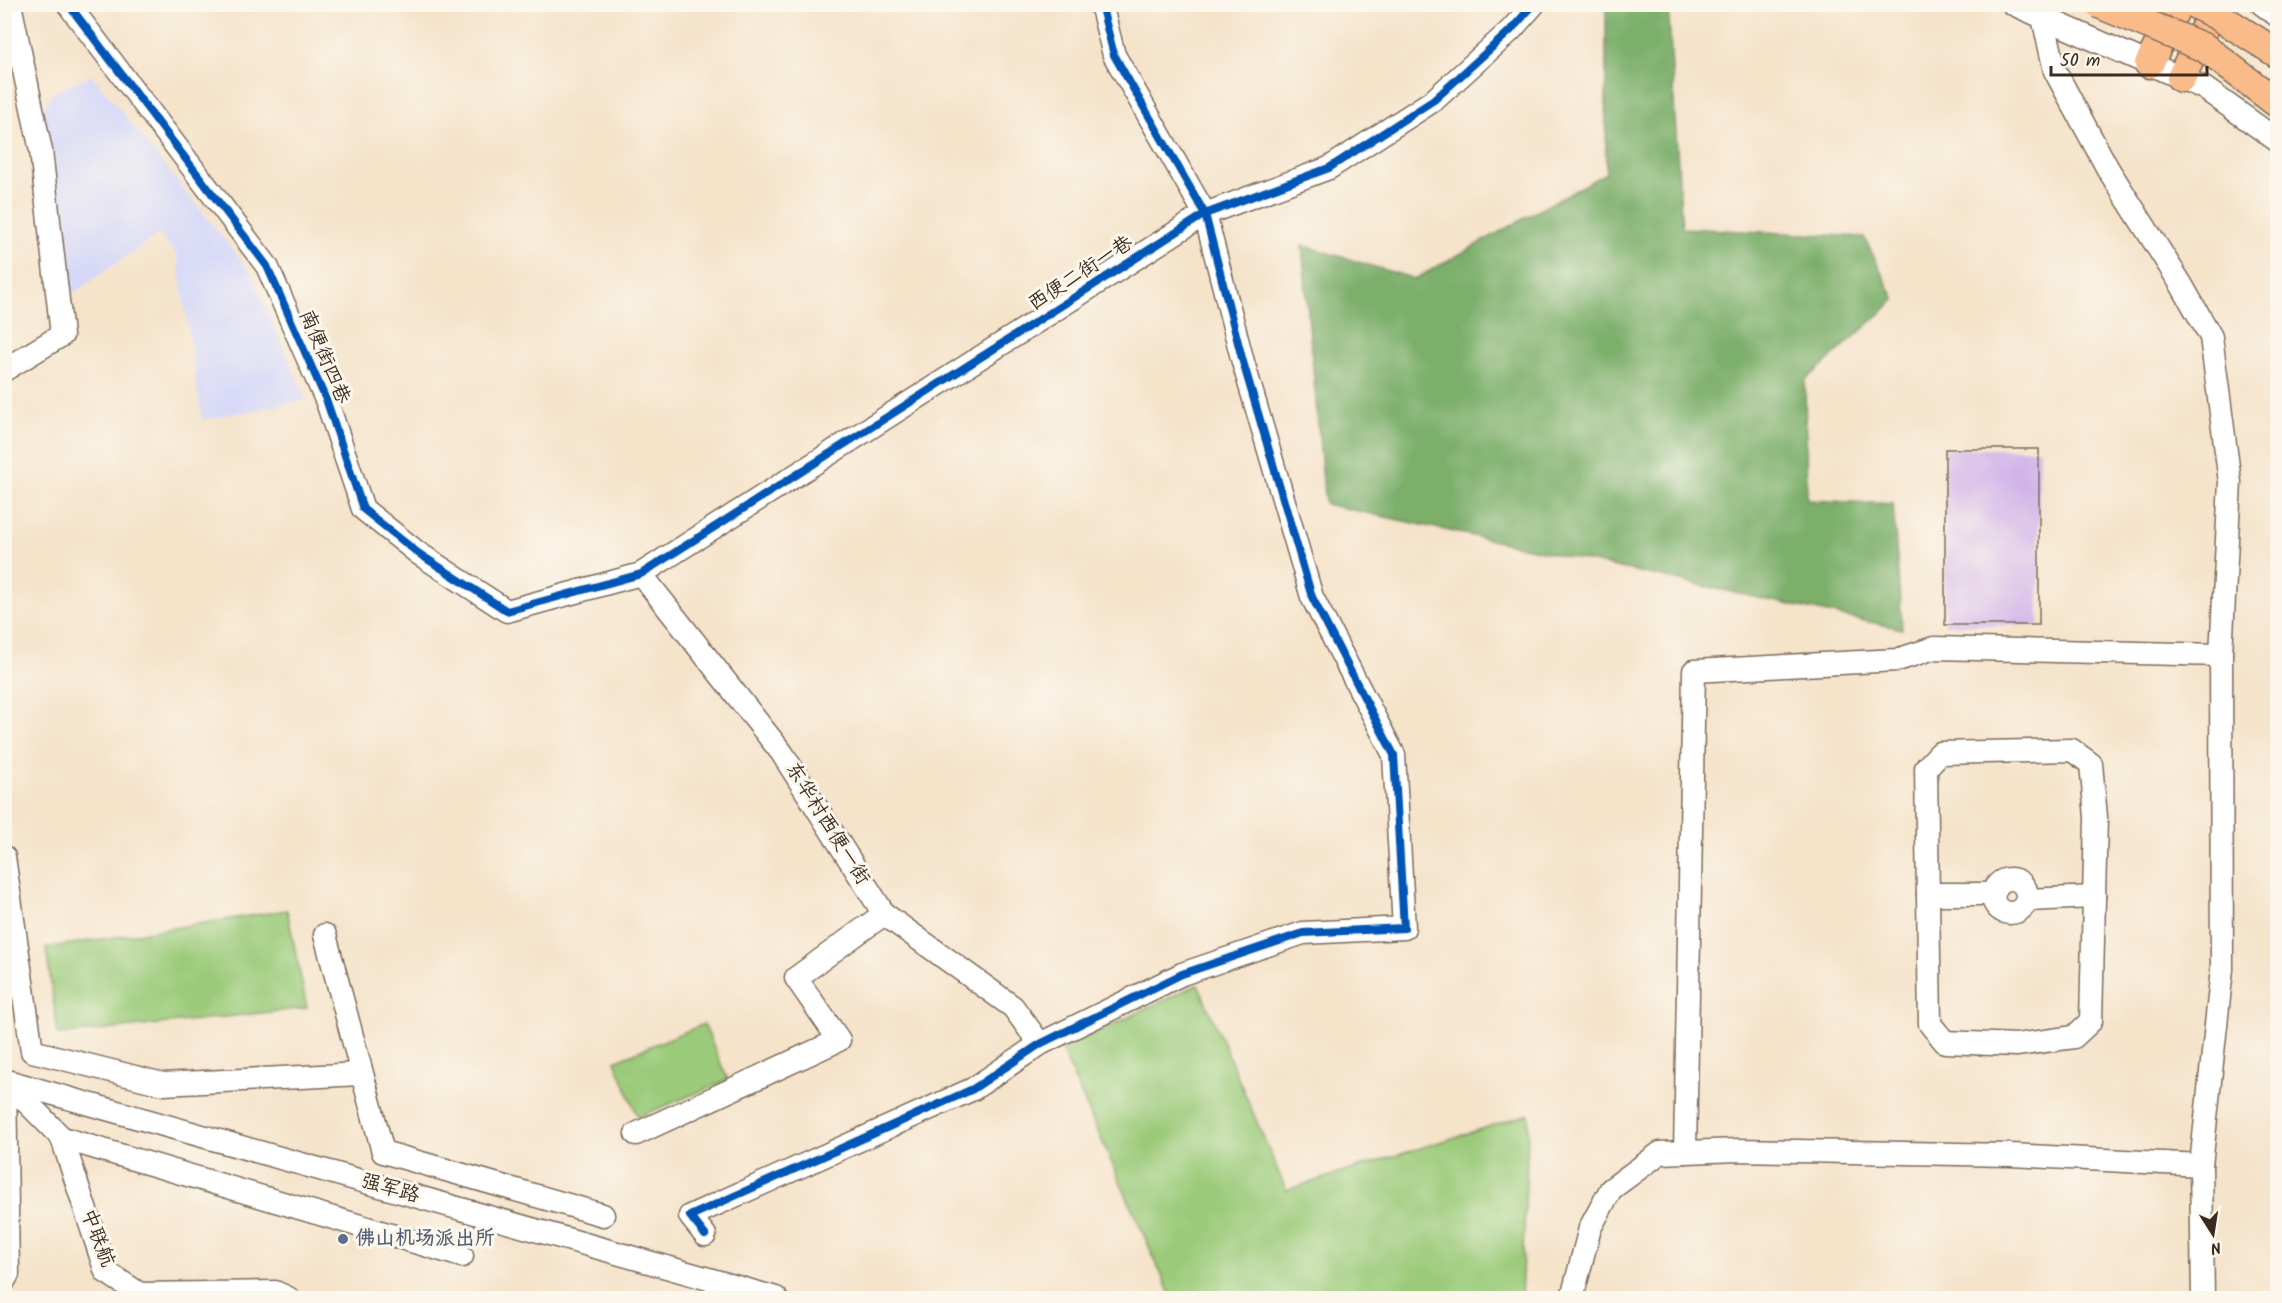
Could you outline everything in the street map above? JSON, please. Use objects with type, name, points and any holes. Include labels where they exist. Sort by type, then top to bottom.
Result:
[{"type":"main road","points":[[2099,4],[2205,48],[2277,104]]},
{"type":"main road","points":[[2149,64],[2178,4]]},
{"type":"main road","points":[[2194,4],[2218,16],[2277,54]]},
{"type":"main road","points":[[2181,78],[2216,4]]},
{"type":"street","points":[[4,370],[62,335],[41,151],[10,4]]},
{"type":"street","name":"南便街四巷","points":[[68,4],[267,266],[327,402],[363,509],[418,553],[507,611],[641,574]]},
{"type":"street","points":[[705,1235],[690,1216],[973,1089],[1040,1044],[1182,974],[1303,933],[1404,928],[1394,755],[1312,597],[1243,362],[1205,214],[1114,55],[1101,4]]},
{"type":"street","name":"西便二街一巷","points":[[641,574],[1205,214],[1329,168],[1434,100],[1511,30],[1534,4]]},
{"type":"street","points":[[2013,4],[2041,11],[2204,88],[2271,136]]},
{"type":"street","points":[[2262,4],[2277,16]]},
{"type":"street","points":[[2041,11],[2055,71],[2108,169],[2181,284],[2211,338],[2230,482],[2221,656],[2222,969],[2202,1165],[2203,1299]]},
{"type":"street","points":[[2271,136],[2265,110],[2277,80]]},
{"type":"street","name":"东华村西便一街","points":[[641,574],[782,753],[884,914],[1013,1007],[1040,1044]]},
{"type":"street","points":[[1685,1152],[1694,671],[1897,660],[1934,648],[2221,656]]},
{"type":"street","points":[[2072,750],[2091,764],[2096,817],[2094,897],[2091,1021],[2073,1037],[2016,1045],[1945,1042],[1930,1024],[1926,768],[1940,753],[2072,750]]},
{"type":"street","points":[[4,857],[32,1051],[163,1084],[361,1074]]},
{"type":"street","points":[[1928,894],[1994,894],[1995,889],[2003,881],[2014,880],[2019,881],[2026,890],[2026,900],[2094,897]]},
{"type":"street","points":[[636,1134],[839,1040],[796,978],[884,914]]},
{"type":"street","points":[[325,935],[383,1152],[603,1215]]},
{"type":"street","points":[[4,1281],[8,1274],[5,1080]]},
{"type":"street","name":"中联航","points":[[5,1080],[62,1138],[106,1272],[140,1293],[275,1292],[288,1299]]},
{"type":"street","name":"强军路","points":[[5,1080],[776,1299]]},
{"type":"street","points":[[62,1138],[462,1256]]},
{"type":"street","points":[[1572,1299],[1590,1228],[1611,1189],[1660,1153],[1738,1150],[2011,1155],[2202,1165]]},
{"type":"shaded area","points":[[92,75],[251,273],[306,400],[202,420],[177,255],[158,234],[58,304],[43,107],[54,92]]},
{"type":"green space","points":[[1606,5],[1668,5],[1682,228],[1864,237],[1895,300],[1805,381],[1807,500],[1893,504],[1902,629],[1325,504],[1302,245],[1415,279],[1606,173]]},
{"type":"green space","points":[[287,910],[307,1008],[58,1035],[46,948]]},
{"type":"green space","points":[[1198,984],[1286,1190],[1529,1114],[1521,1298],[1172,1298],[1061,1049]]},
{"type":"green space","points":[[704,1024],[728,1080],[638,1117],[615,1061]]},
{"type":"building","points":[[1945,449],[2039,449],[2039,625],[1945,625]]},
{"type":"cycle path","points":[[68,4],[267,266],[327,402],[363,509],[418,553],[507,611],[641,574],[1205,214],[1329,168],[1434,100],[1511,30],[1534,4]]},
{"type":"cycle path","points":[[705,1235],[690,1216],[973,1089],[1040,1044],[1182,974],[1303,933],[1404,928],[1394,755],[1312,597],[1243,362],[1205,214],[1114,55],[1101,4]]},
{"type":"place","name":"佛山机场派出所","points":[[343,1239]]}]
